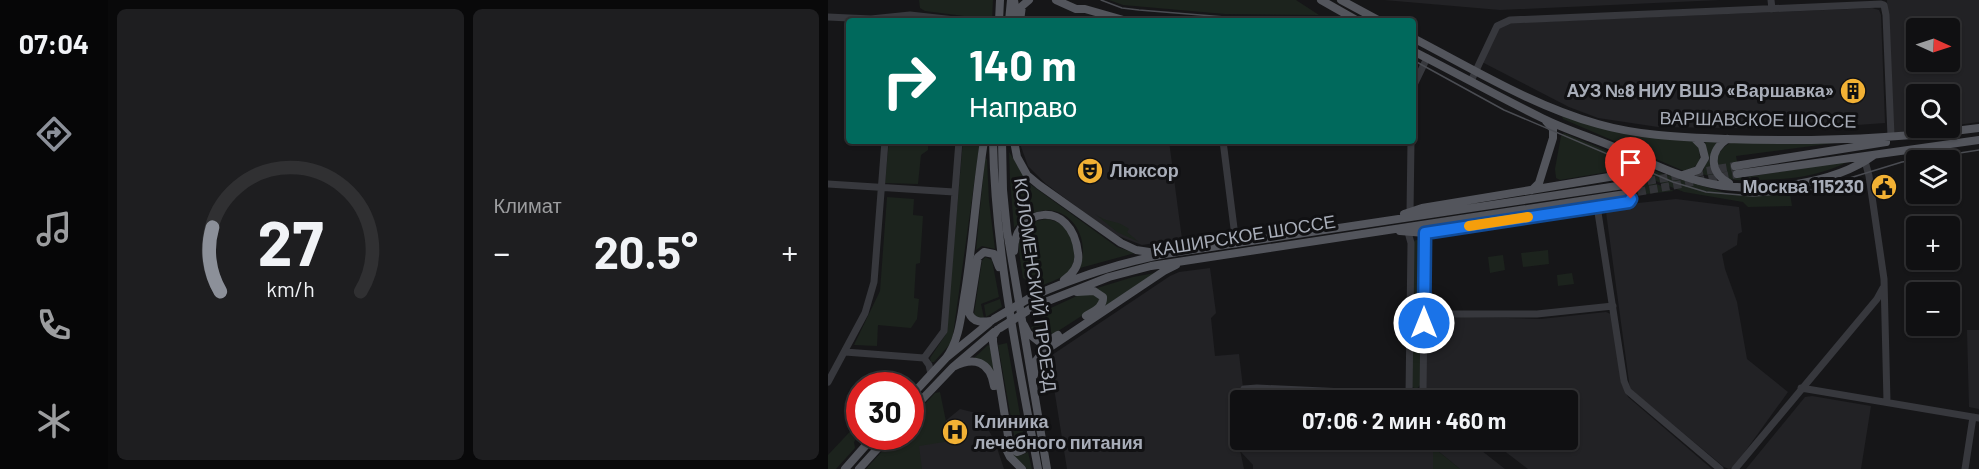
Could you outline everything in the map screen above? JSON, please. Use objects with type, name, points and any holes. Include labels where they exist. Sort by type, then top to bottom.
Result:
[{"type":"main road","points":[[1009,18],[1012,0]]},
{"type":"main road","points":[[1012,0],[1018,18]]},
{"type":"main road","points":[[1020,18],[1022,6],[1029,0]]},
{"type":"main road","points":[[1056,0],[1076,9],[1085,9],[1116,18]]},
{"type":"main road","points":[[1321,0],[1353,18]]},
{"type":"main road","points":[[1341,0],[1374,18]]},
{"type":"main road","points":[[999,18],[1000,1]]},
{"type":"main road","name":"ВАРШАВСКОЕ ШОССЕ","points":[[1416,40],[1553,110],[1636,133],[1694,138],[1796,141],[1906,136]]},
{"type":"main road","points":[[1416,52],[1543,119],[1663,169],[1712,184],[1734,186],[1797,184],[1815,181],[1865,161],[1874,155]]},
{"type":"main road","points":[[1529,191],[1539,183],[1552,138],[1553,129],[1543,119]]},
{"type":"main road","name":"ВАРШАВСКОЕ ШОССЕ","points":[[1960,130],[1979,128]]},
{"type":"main road","points":[[1562,185],[1552,184],[1549,181],[1548,170],[1559,134],[1564,130],[1572,131]]},
{"type":"main road","points":[[1682,175],[1698,170],[1705,158],[1702,146],[1694,138]]},
{"type":"main road","points":[[1909,138],[1736,170],[1874,155],[1979,140]]},
{"type":"main road","points":[[1727,139],[1721,143],[1712,161],[1721,179],[1734,186]]},
{"type":"main road","points":[[946,358],[958,333],[984,144]]},
{"type":"main road","name":"КОЛОМЕНСКИЙ ПРОЕЗД","points":[[993,144],[995,200],[1006,288],[1038,469]]},
{"type":"main road","name":"КОЛОМЕНСКИЙ ПРОЕЗД","points":[[1002,144],[1003,190],[1014,278],[1047,469]]},
{"type":"main road","points":[[1003,190],[1009,144]]},
{"type":"main road","points":[[1015,144],[1017,158],[1039,185],[1121,243],[1136,250],[1165,254]]},
{"type":"main road","points":[[1626,176],[1629,179],[1631,195],[1629,202],[1425,233],[1408,232],[1385,225],[1422,208],[1626,176]]},
{"type":"main road","name":"КАШИРСКОЕ ШОССЕ","points":[[924,397],[953,367],[998,329],[1035,306],[1109,277],[1151,266],[1385,225],[1625,189]]},
{"type":"main road","points":[[1014,278],[1015,240],[1018,232],[1030,219],[1037,216],[1057,216],[1069,225],[1075,235],[1079,258],[1074,272],[1052,287]]},
{"type":"main road","name":"КАШИРСКОЕ ШОССЕ","points":[[924,382],[946,358],[993,320],[1052,287],[1104,268],[1165,254],[1236,243],[1385,225]]},
{"type":"main road","points":[[993,320],[981,322],[975,320],[969,313],[978,257],[981,253],[994,254],[1006,288]]},
{"type":"main road","points":[[1036,411],[1034,366],[1036,359],[1043,352],[1164,271],[1186,260]]},
{"type":"main road","points":[[1020,316],[1028,333],[1034,339],[1046,342],[1099,307],[1103,301],[1102,294],[1091,290],[1055,298]]},
{"type":"main road","points":[[998,329],[992,338],[1009,444],[1013,450],[1022,450],[1026,447],[1029,423]]},
{"type":"main road","points":[[953,367],[970,361],[982,364],[989,371],[992,376],[1003,444],[1022,469]]},
{"type":"main road","points":[[845,469],[862,450]]},
{"type":"main road","points":[[859,469],[876,450]]},
{"type":"street","points":[[1772,0],[1772,9]]},
{"type":"street","points":[[1471,81],[1497,26],[1509,20],[1874,3],[1884,5],[1886,15],[1891,136]]},
{"type":"street","points":[[899,18],[909,15],[936,18]]},
{"type":"street","points":[[828,17],[850,18]]},
{"type":"street","points":[[1416,81],[1427,58]]},
{"type":"street","points":[[828,382],[866,313],[874,282],[885,144]]},
{"type":"street","points":[[924,358],[944,331],[959,144]]},
{"type":"street","points":[[1223,144],[1236,243]]},
{"type":"street","points":[[1410,213],[1411,144]]},
{"type":"street","points":[[1865,161],[1881,248],[1887,402]]},
{"type":"street","points":[[828,184],[954,192]]},
{"type":"street","points":[[1598,206],[1624,381],[1628,390],[1720,469]]},
{"type":"street","points":[[1408,232],[1411,243],[1409,390]]},
{"type":"street","points":[[1424,390],[1425,233]]},
{"type":"street","points":[[1735,469],[1870,308],[1884,285]]},
{"type":"street","points":[[1410,314],[1537,314],[1613,306]]},
{"type":"street","points":[[1870,308],[1879,307],[1885,314]]},
{"type":"street","points":[[845,352],[924,358]]},
{"type":"street","points":[[924,358],[931,374]]},
{"type":"street","points":[[1813,377],[1814,384],[1822,392]]},
{"type":"street","points":[[1801,388],[1976,417],[1965,469]]},
{"type":"street","points":[[1244,389],[1300,390]]},
{"type":"shaded area","points":[[919,0],[993,0],[992,18],[967,18],[925,11],[920,8]]},
{"type":"shaded area","points":[[1109,0],[1296,0],[1319,15],[1225,14],[1123,5]]},
{"type":"shaded area","points":[[1384,0],[1720,0],[1500,10]]},
{"type":"shaded area","points":[[1887,0],[1979,0],[1979,122],[1960,125],[1960,84],[1906,84],[1906,131],[1892,133]]},
{"type":"shaded area","points":[[1872,8],[1879,10],[1881,15],[1885,123],[1801,129],[1658,127],[1598,118],[1569,107],[1482,62],[1498,28],[1510,23]]},
{"type":"shaded area","points":[[1562,116],[1691,140],[1699,146],[1700,161],[1693,168],[1684,171],[1563,119]]},
{"type":"shaded area","points":[[1564,133],[1660,173],[1729,194],[1790,193],[1792,206],[1748,207],[1743,202],[1684,192],[1625,169],[1560,180],[1556,178],[1555,169],[1561,136]]},
{"type":"shaded area","points":[[1705,141],[1717,142],[1709,159],[1713,177],[1702,174],[1707,159]]},
{"type":"shaded area","points":[[1733,142],[1842,142],[1736,156],[1740,178],[1849,161],[1826,171],[1790,178],[1733,180],[1723,176],[1719,171],[1717,160],[1722,149]]},
{"type":"shaded area","points":[[889,144],[928,144],[928,150],[921,155],[918,184],[885,183]]},
{"type":"shaded area","points":[[963,144],[980,144],[953,335],[950,344],[934,362],[931,362],[930,358],[946,334]]},
{"type":"shaded area","points":[[1020,144],[1169,144],[1182,239],[1142,245],[1113,234],[1046,184],[1028,166]]},
{"type":"shaded area","points":[[1009,152],[1030,184],[1117,247],[1135,253],[1080,268],[1083,251],[1081,237],[1075,225],[1065,216],[1054,211],[1041,211],[1027,216],[1014,228]]},
{"type":"shaded area","points":[[985,158],[987,159],[995,249],[982,246],[976,250]]},
{"type":"shaded area","points":[[1634,175],[1674,191],[1637,195]]},
{"type":"shaded area","points":[[887,197],[914,199],[913,215],[923,216],[920,263],[916,264],[914,298],[919,299],[917,319],[911,328],[878,325],[877,346],[854,345],[880,291]]},
{"type":"shaded area","points":[[1676,199],[1739,207],[1742,232],[1738,234],[1737,245],[1722,254],[1737,302],[1747,359],[1788,392],[1734,467],[1729,469],[1630,389],[1606,212],[1632,207],[1638,203]]},
{"type":"shaded area","points":[[1095,214],[1129,229],[1127,232],[1139,242],[1117,232]]},
{"type":"shaded area","points":[[1048,219],[1062,224],[1068,231],[1073,242],[1074,262],[1066,275],[1035,288],[1031,282],[1023,278],[1020,240],[1022,232],[1028,226],[1036,221]]},
{"type":"shaded area","points":[[1422,239],[1421,304],[1416,308],[1413,307],[1412,241]]},
{"type":"shaded area","points":[[1548,250],[1549,264],[1523,267],[1521,253]]},
{"type":"shaded area","points":[[1503,255],[1505,270],[1490,273],[1488,257]]},
{"type":"shaded area","points":[[985,257],[992,260],[999,297],[981,304],[984,318],[976,317],[974,314],[982,261]]},
{"type":"shaded area","points":[[1210,268],[1216,313],[1211,318],[1215,356],[1239,354],[1243,390],[1230,390],[1230,450],[1240,450],[1244,469],[1067,469],[1049,357],[1179,272]]},
{"type":"shaded area","points":[[1155,273],[1105,307],[1106,296],[1094,289],[1133,277]]},
{"type":"shaded area","points":[[1572,273],[1574,284],[1558,286],[1557,275]]},
{"type":"shaded area","points":[[1079,295],[1094,295],[1100,299],[1097,306],[1052,335],[1040,313]]},
{"type":"shaded area","points":[[1000,299],[1002,307],[986,317],[984,305]]},
{"type":"shaded area","points":[[1606,312],[1613,315],[1621,382],[1628,397],[1712,469],[1528,469],[1503,450],[1578,450],[1578,390],[1426,390],[1426,321],[1432,316],[1541,319]]},
{"type":"shaded area","points":[[1414,316],[1421,318],[1420,385],[1417,389],[1412,387],[1412,318]]},
{"type":"shaded area","points":[[1044,324],[1050,336],[1040,337],[1033,332],[1031,327]]},
{"type":"shaded area","points":[[1967,330],[1979,330],[1979,409],[1969,407]]},
{"type":"shaded area","points":[[1007,343],[1024,437],[1021,445],[1016,446],[998,345]]},
{"type":"shaded area","points":[[988,345],[990,346],[994,371],[974,358]]},
{"type":"shaded area","points":[[940,392],[950,441],[924,445],[924,405],[935,393]]},
{"type":"shaded area","points":[[1812,396],[1871,406],[1861,469],[1746,469],[1805,397]]},
{"type":"shaded area","name":"Клиника лечебного питания","points":[[960,409],[980,414],[995,442],[1004,469],[887,469],[910,450],[924,450],[924,439]]},
{"type":"shaded area","points":[[846,436],[846,450],[853,450],[836,469],[828,469],[828,455]]},
{"type":"shaded area","points":[[883,450],[920,450],[922,469],[866,469]]},
{"type":"shaded area","points":[[1241,450],[1433,450],[1433,469],[1253,469],[1253,465]]},
{"type":"shaded area","points":[[1433,450],[1437,450],[1460,469],[1433,469]]},
{"type":"shaded area","points":[[1437,450],[1481,450],[1505,469],[1460,469]]},
{"type":"shaded area","points":[[1028,452],[1032,469],[1027,469],[1012,454],[1022,455]]},
{"type":"tunnel","points":[[1624,185],[1735,166]]},
{"type":"tunnel","points":[[1626,194],[1737,174]]},
{"type":"tram line","points":[[1101,0],[1122,8],[1139,10],[1225,17],[1272,18]]},
{"type":"tram line","points":[[1416,62],[1504,110],[1673,182],[1706,192],[1753,196],[1804,192],[1902,162],[1979,150]]},
{"type":"slow traffic","points":[[1469,226],[1528,217]]},
{"type":"place","name":"АУЗ №8 НИУ ВШЭ «Варшавка»","points":[[1853,91]]},
{"type":"place","name":"Люксор","points":[[1090,171]]},
{"type":"place","name":"Москва 115230","points":[[1884,187]]},
{"type":"place","name":"Клиника лечебного питания","points":[[955,432]]},
{"type":"route","points":[[1424,323],[1425,233],[1629,202],[1631,199]]}]
